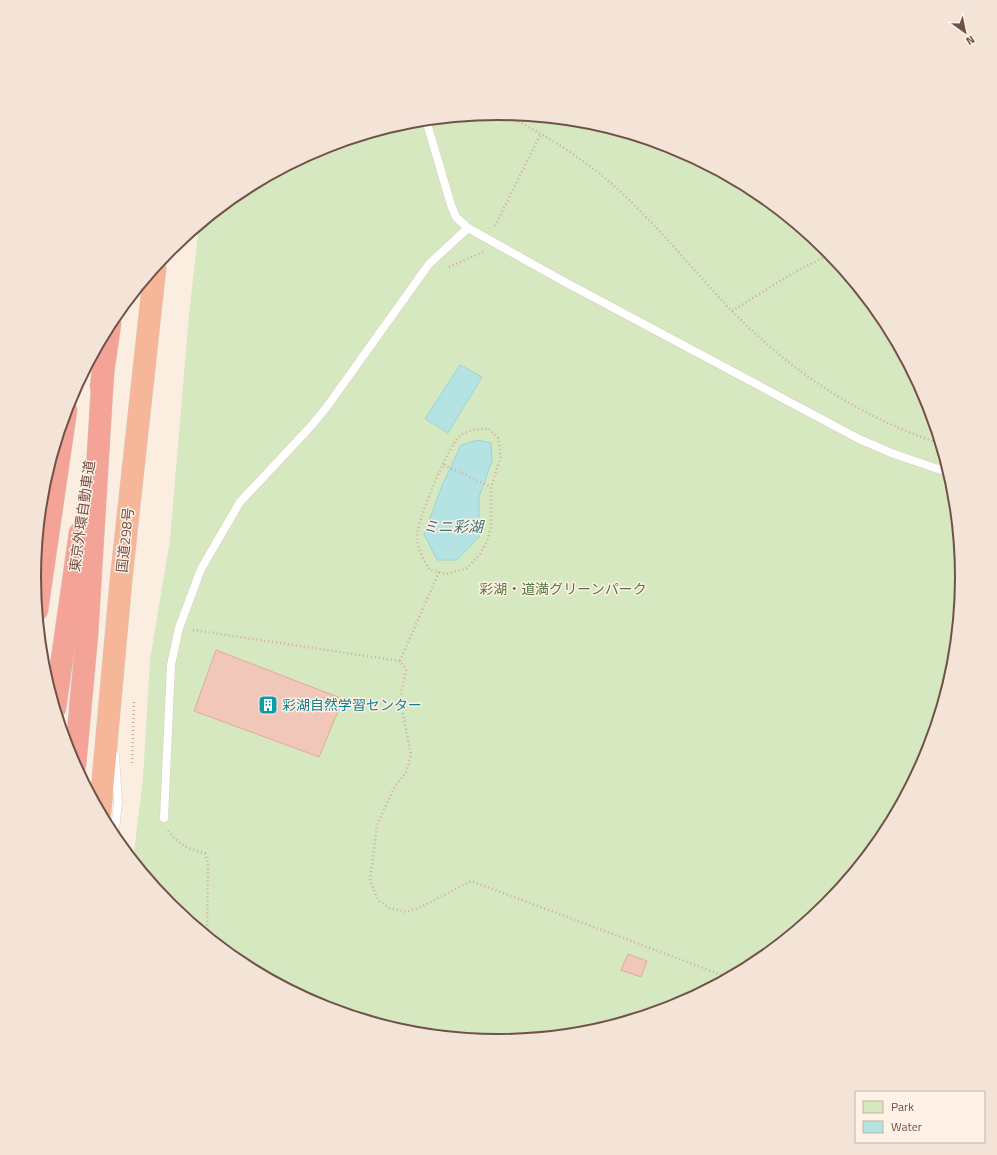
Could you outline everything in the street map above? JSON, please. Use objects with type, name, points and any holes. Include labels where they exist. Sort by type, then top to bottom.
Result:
[{"type":"highway","name":"国道298号","points":[[101,804],[122,572],[153,278]]},
{"type":"highway","name":"東京外環自動車道","points":[[57,695],[108,340]]},
{"type":"highway","points":[[76,753],[87,635],[103,372]]},
{"type":"highway","points":[[41,582],[61,445]]},
{"type":"lane","points":[[428,126],[451,205],[456,217],[468,228],[570,285],[854,436],[894,454],[943,471]]},
{"type":"lane","points":[[164,818],[171,665],[179,628],[201,569],[240,502],[326,408],[428,264],[468,228]]},
{"type":"lane","points":[[111,693],[118,802],[115,827]]},
{"type":"path","points":[[517,121],[541,133],[579,158],[606,179],[641,213],[732,311],[768,346],[810,379],[835,396],[888,424],[935,442]]},
{"type":"path","points":[[732,311],[798,270],[825,257]]},
{"type":"path","points":[[489,429],[498,438],[501,456],[491,487],[491,526],[488,539],[480,554],[466,569],[446,574],[430,570],[423,559],[416,538],[423,509],[451,448],[460,435],[476,430],[489,429]]},
{"type":"path","points":[[444,465],[491,487]]},
{"type":"path","points":[[400,661],[439,572]]},
{"type":"path","points":[[179,628],[400,661],[406,670],[400,699],[411,755],[406,773],[395,786],[378,825],[370,881],[378,900],[389,908],[407,912],[423,906],[471,880],[724,976]]},
{"type":"path","points":[[164,818],[168,830],[178,842],[185,847],[205,853],[208,863],[206,929]]},
{"type":"green space","name":"彩湖・道満グリーンパーク","points":[[498,120],[528,121],[588,129],[646,144],[701,167],[727,181],[753,197],[800,234],[822,254],[861,299],[879,323],[909,375],[932,430],[940,459],[947,488],[955,548],[956,578],[952,637],[947,667],[932,725],[909,780],[895,806],[879,832],[842,879],[822,901],[777,940],[753,958],[701,988],[646,1011],[617,1019],[588,1026],[528,1034],[498,1035],[439,1031],[409,1026],[351,1011],[296,988],[270,974],[244,958],[197,921],[175,901],[134,853],[143,779],[150,660],[170,540],[189,315],[198,233],[220,215],[244,197],[270,181],[323,155],[351,144],[380,136],[439,124]]},
{"type":"water","points":[[460,365],[482,377],[448,433],[425,419]]},
{"type":"water","name":"ミニ彩湖","points":[[478,440],[491,443],[492,461],[479,497],[479,537],[457,560],[437,560],[424,534],[442,486],[461,445]]},
{"type":"building","name":"彩湖自然学習センター","points":[[216,650],[343,699],[319,757],[194,711]]},
{"type":"building","points":[[628,954],[647,961],[641,977],[621,970]]},
{"type":"place","name":"彩湖自然学習センター","points":[[268,705]]}]
